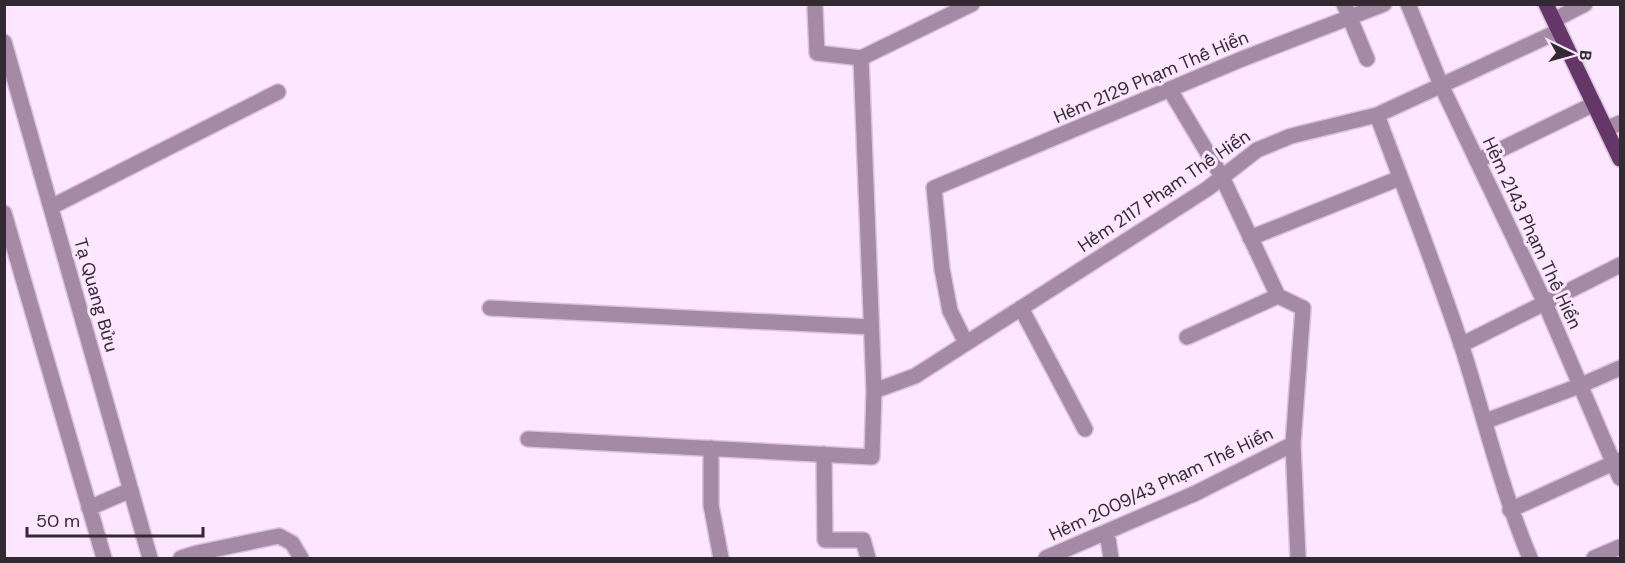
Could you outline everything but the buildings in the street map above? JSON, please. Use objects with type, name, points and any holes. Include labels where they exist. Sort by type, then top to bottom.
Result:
[{"type":"main road","points":[[1546,4],[1594,104],[1613,126],[1620,159]]},
{"type":"street","points":[[815,8],[817,53],[861,58],[972,4]]},
{"type":"street","name":"Hẻm 2129 Phạm Thế Hiển","points":[[966,343],[950,311],[942,268],[934,188],[1170,90],[1346,11],[1384,4]]},
{"type":"street","name":"Hẻm 2143 Phạm Thế Hiển","points":[[1408,4],[1441,85],[1545,303],[1579,386],[1617,462],[1620,478]]},
{"type":"street","name":"Hẻm 2117 Phạm Thế Hiển","points":[[874,391],[915,376],[1222,177],[1257,150],[1292,136],[1377,115],[1556,26],[1585,4]]},
{"type":"street","points":[[1346,11],[1367,60]]},
{"type":"street","name":"Tạ Quang Bửu","points":[[4,42],[150,558]]},
{"type":"street","points":[[528,439],[873,457],[874,391],[861,58]]},
{"type":"street","points":[[1170,90],[1222,177],[1278,296],[1303,308],[1293,444],[1298,558]]},
{"type":"street","points":[[51,207],[278,92]]},
{"type":"street","points":[[1478,161],[1594,104]]},
{"type":"street","points":[[1377,115],[1461,345],[1486,421],[1510,510],[1530,558]]},
{"type":"street","points":[[1250,238],[1400,178]]},
{"type":"street","points":[[4,213],[104,558]]},
{"type":"street","points":[[1461,345],[1620,265]]},
{"type":"street","points":[[1187,337],[1278,296]]},
{"type":"street","points":[[490,308],[871,327]]},
{"type":"street","points":[[1021,308],[1085,429]]},
{"type":"street","points":[[1486,421],[1620,368]]},
{"type":"street","name":"Hẻm 2009/43 Phạm Thế Hiển","points":[[1046,558],[1196,494],[1293,444]]},
{"type":"street","points":[[711,448],[711,505],[721,558]]},
{"type":"street","points":[[824,454],[825,540],[863,540],[868,558]]},
{"type":"street","points":[[1510,510],[1617,462]]},
{"type":"street","points":[[89,508],[131,490]]},
{"type":"street","points":[[1107,532],[1111,558]]},
{"type":"street","points":[[181,558],[197,552],[279,536],[292,543],[301,558]]},
{"type":"street","points":[[1594,558],[1620,547]]}]
